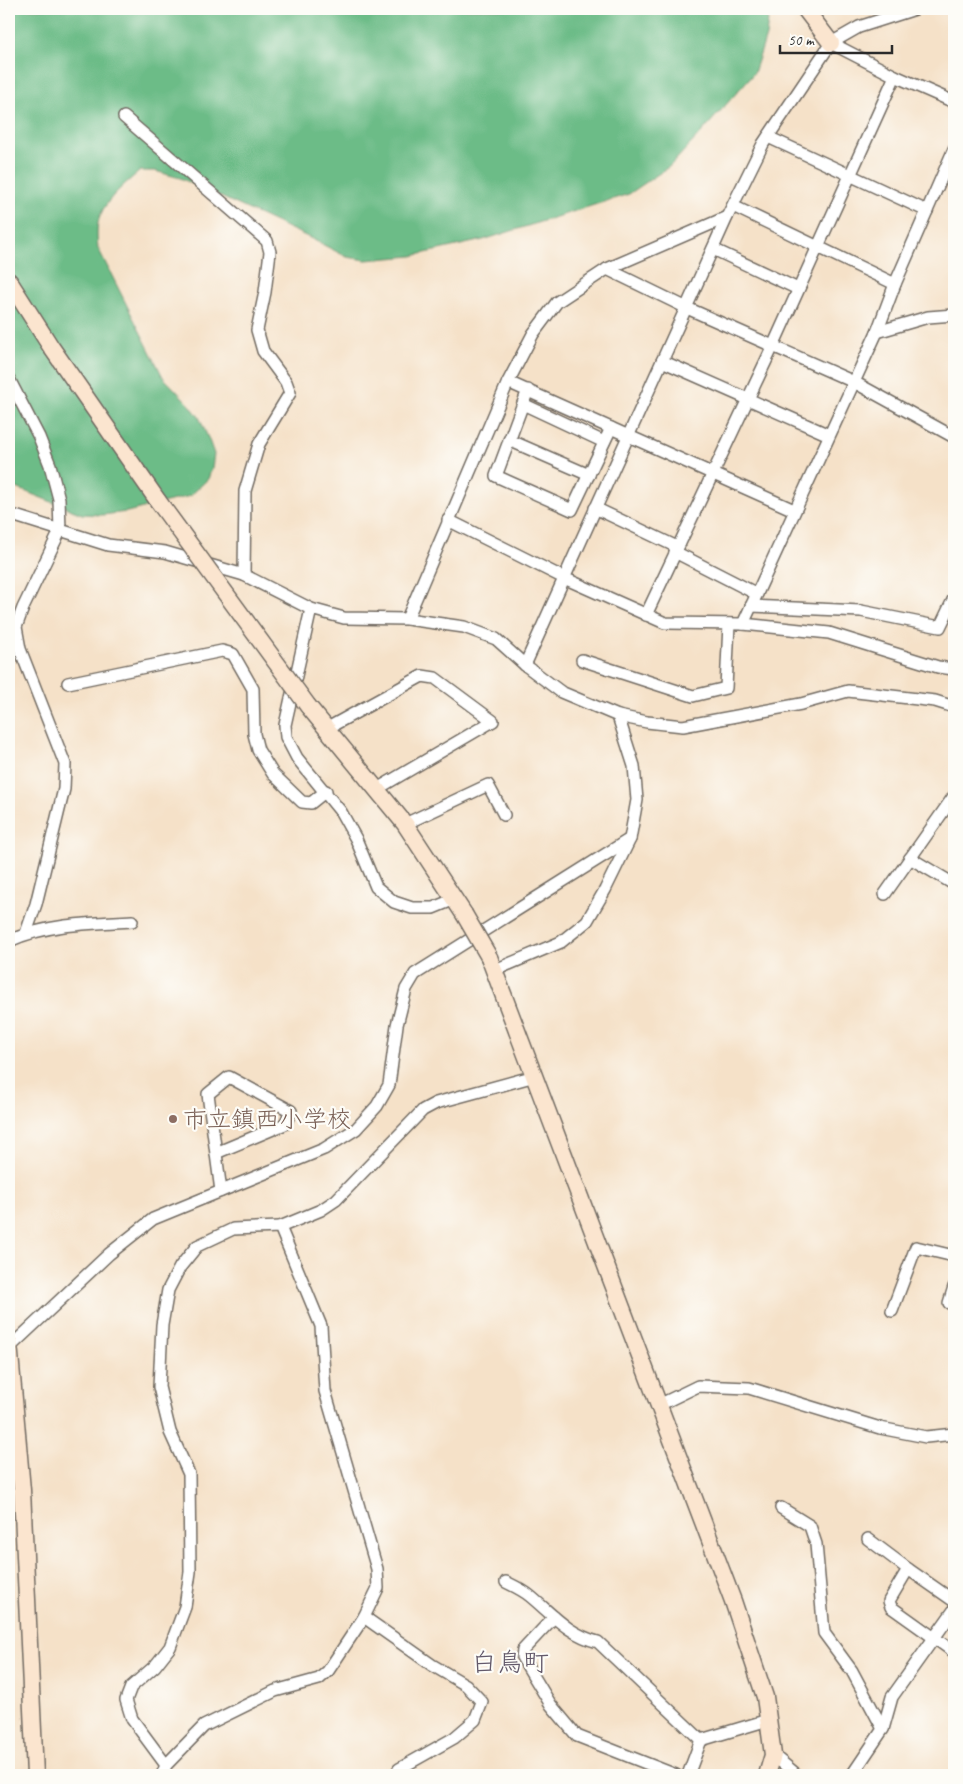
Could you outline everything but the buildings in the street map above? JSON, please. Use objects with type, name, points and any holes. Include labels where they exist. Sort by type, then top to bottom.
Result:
[{"type":"street","points":[[805,9],[831,43],[895,76],[954,102]]},
{"type":"street","points":[[525,665],[727,217],[768,137],[831,43],[859,27],[915,9]]},
{"type":"street","points":[[646,614],[773,346],[895,76]]},
{"type":"street","points":[[124,117],[267,241],[270,252],[265,292],[257,330],[262,351],[286,382],[290,393],[259,444],[245,491],[244,575]]},
{"type":"street","points":[[768,137],[927,211]]},
{"type":"street","points":[[743,624],[877,332],[894,284],[954,149]]},
{"type":"street","points":[[733,206],[894,284]]},
{"type":"street","points":[[407,618],[508,382],[533,334],[557,302],[607,270],[727,217]]},
{"type":"street","points":[[713,249],[798,290]]},
{"type":"street","points":[[607,270],[687,308],[854,382],[954,437]]},
{"type":"street","points":[[9,281],[51,347],[158,501],[308,706],[405,824],[455,899],[492,964],[733,1601],[765,1697],[773,1755],[767,1775]]},
{"type":"street","points":[[877,332],[928,317],[954,315]]},
{"type":"street","points":[[662,361],[829,435]]},
{"type":"street","points":[[9,379],[39,437],[50,465],[58,499],[60,531],[23,608],[16,627],[20,649],[65,764],[64,788],[36,904],[26,933]]},
{"type":"street","points":[[508,382],[794,510]]},
{"type":"street","points":[[528,390],[496,476],[572,510],[611,428]]},
{"type":"street","points":[[522,404],[604,442]]},
{"type":"street","points":[[509,440],[589,475]]},
{"type":"street","points":[[596,508],[756,594]]},
{"type":"street","points":[[9,514],[108,545],[165,552],[244,575],[311,609],[344,618],[407,618],[464,627],[496,639],[525,665],[561,692],[618,716],[647,722],[683,726],[801,704],[848,691],[935,701],[954,707]]},
{"type":"street","points":[[448,520],[564,578],[665,623],[743,624],[829,633],[938,667],[954,669]]},
{"type":"street","points":[[751,606],[861,611],[940,627],[950,616],[954,598]]},
{"type":"street","points":[[311,609],[285,725],[286,738],[297,758],[326,791],[341,812],[356,839],[376,887],[394,902],[412,908],[433,908],[455,899]]},
{"type":"street","points":[[582,660],[693,696],[726,688],[729,624]]},
{"type":"street","points":[[68,683],[222,651],[233,654],[253,688],[254,734],[258,750],[273,774],[302,802],[311,803],[326,791]]},
{"type":"street","points":[[326,729],[422,676],[435,678],[493,722],[377,789]]},
{"type":"street","points":[[492,964],[561,942],[587,921],[605,890],[630,839],[637,800],[634,766],[618,716]]},
{"type":"street","points":[[405,824],[488,785],[504,815]]},
{"type":"street","points":[[885,894],[954,796]]},
{"type":"street","points":[[35,1775],[22,1490],[9,1345],[109,1254],[153,1219],[324,1149],[356,1129],[376,1106],[389,1085],[397,1025],[406,989],[415,974],[630,839]]},
{"type":"street","points":[[910,858],[952,883],[954,881]]},
{"type":"street","points":[[9,941],[26,933],[84,923],[132,921]]},
{"type":"street","points":[[280,1227],[322,1326],[325,1391],[377,1569],[378,1588],[364,1617],[328,1671],[318,1680],[275,1691],[204,1726],[164,1770],[132,1719],[126,1700],[131,1688],[155,1666],[170,1647],[185,1607],[190,1572],[189,1474],[170,1432],[159,1387],[162,1325],[168,1290],[180,1268],[197,1246],[233,1229],[280,1227],[321,1210],[336,1200],[424,1110],[436,1103],[535,1076]]},
{"type":"street","points":[[216,1153],[285,1124],[290,1111],[229,1077],[208,1094],[221,1191]]},
{"type":"street","points":[[892,1311],[916,1247],[954,1256]]},
{"type":"street","points":[[949,1303],[954,1287]]},
{"type":"street","points":[[659,1405],[698,1386],[749,1388],[880,1428],[926,1437],[954,1434]]},
{"type":"street","points":[[781,1508],[810,1526],[816,1544],[824,1633],[852,1671],[883,1729]]},
{"type":"street","points":[[868,1539],[954,1601]]},
{"type":"street","points":[[908,1569],[888,1601],[891,1608],[954,1652]]},
{"type":"street","points":[[506,1582],[528,1594],[565,1627],[585,1638],[598,1642],[701,1740]]},
{"type":"street","points":[[852,1775],[883,1729],[892,1697],[954,1610]]},
{"type":"street","points":[[364,1617],[432,1665],[466,1685],[482,1702],[475,1720],[454,1738],[399,1769],[396,1775]]},
{"type":"street","points":[[554,1617],[523,1650],[522,1657],[551,1705],[577,1736],[676,1775]]},
{"type":"street","points":[[701,1740],[768,1720]]},
{"type":"street","points":[[688,1775],[701,1740]]},
{"type":"street","points":[[773,1755],[797,1775]]},
{"type":"green space","points":[[9,9],[303,9],[324,14],[376,16],[443,9],[762,9],[768,20],[766,36],[754,73],[670,166],[629,194],[483,240],[412,256],[366,260],[347,257],[180,178],[155,171],[140,171],[117,191],[103,209],[98,224],[98,248],[163,377],[199,417],[214,454],[208,479],[190,496],[127,512],[102,515],[82,514],[9,485]]},
{"type":"place","name":"市立鎮西小学校","points":[[173,1119]]},
{"type":"district","name":"白鳥町","points":[[510,1662]]}]
